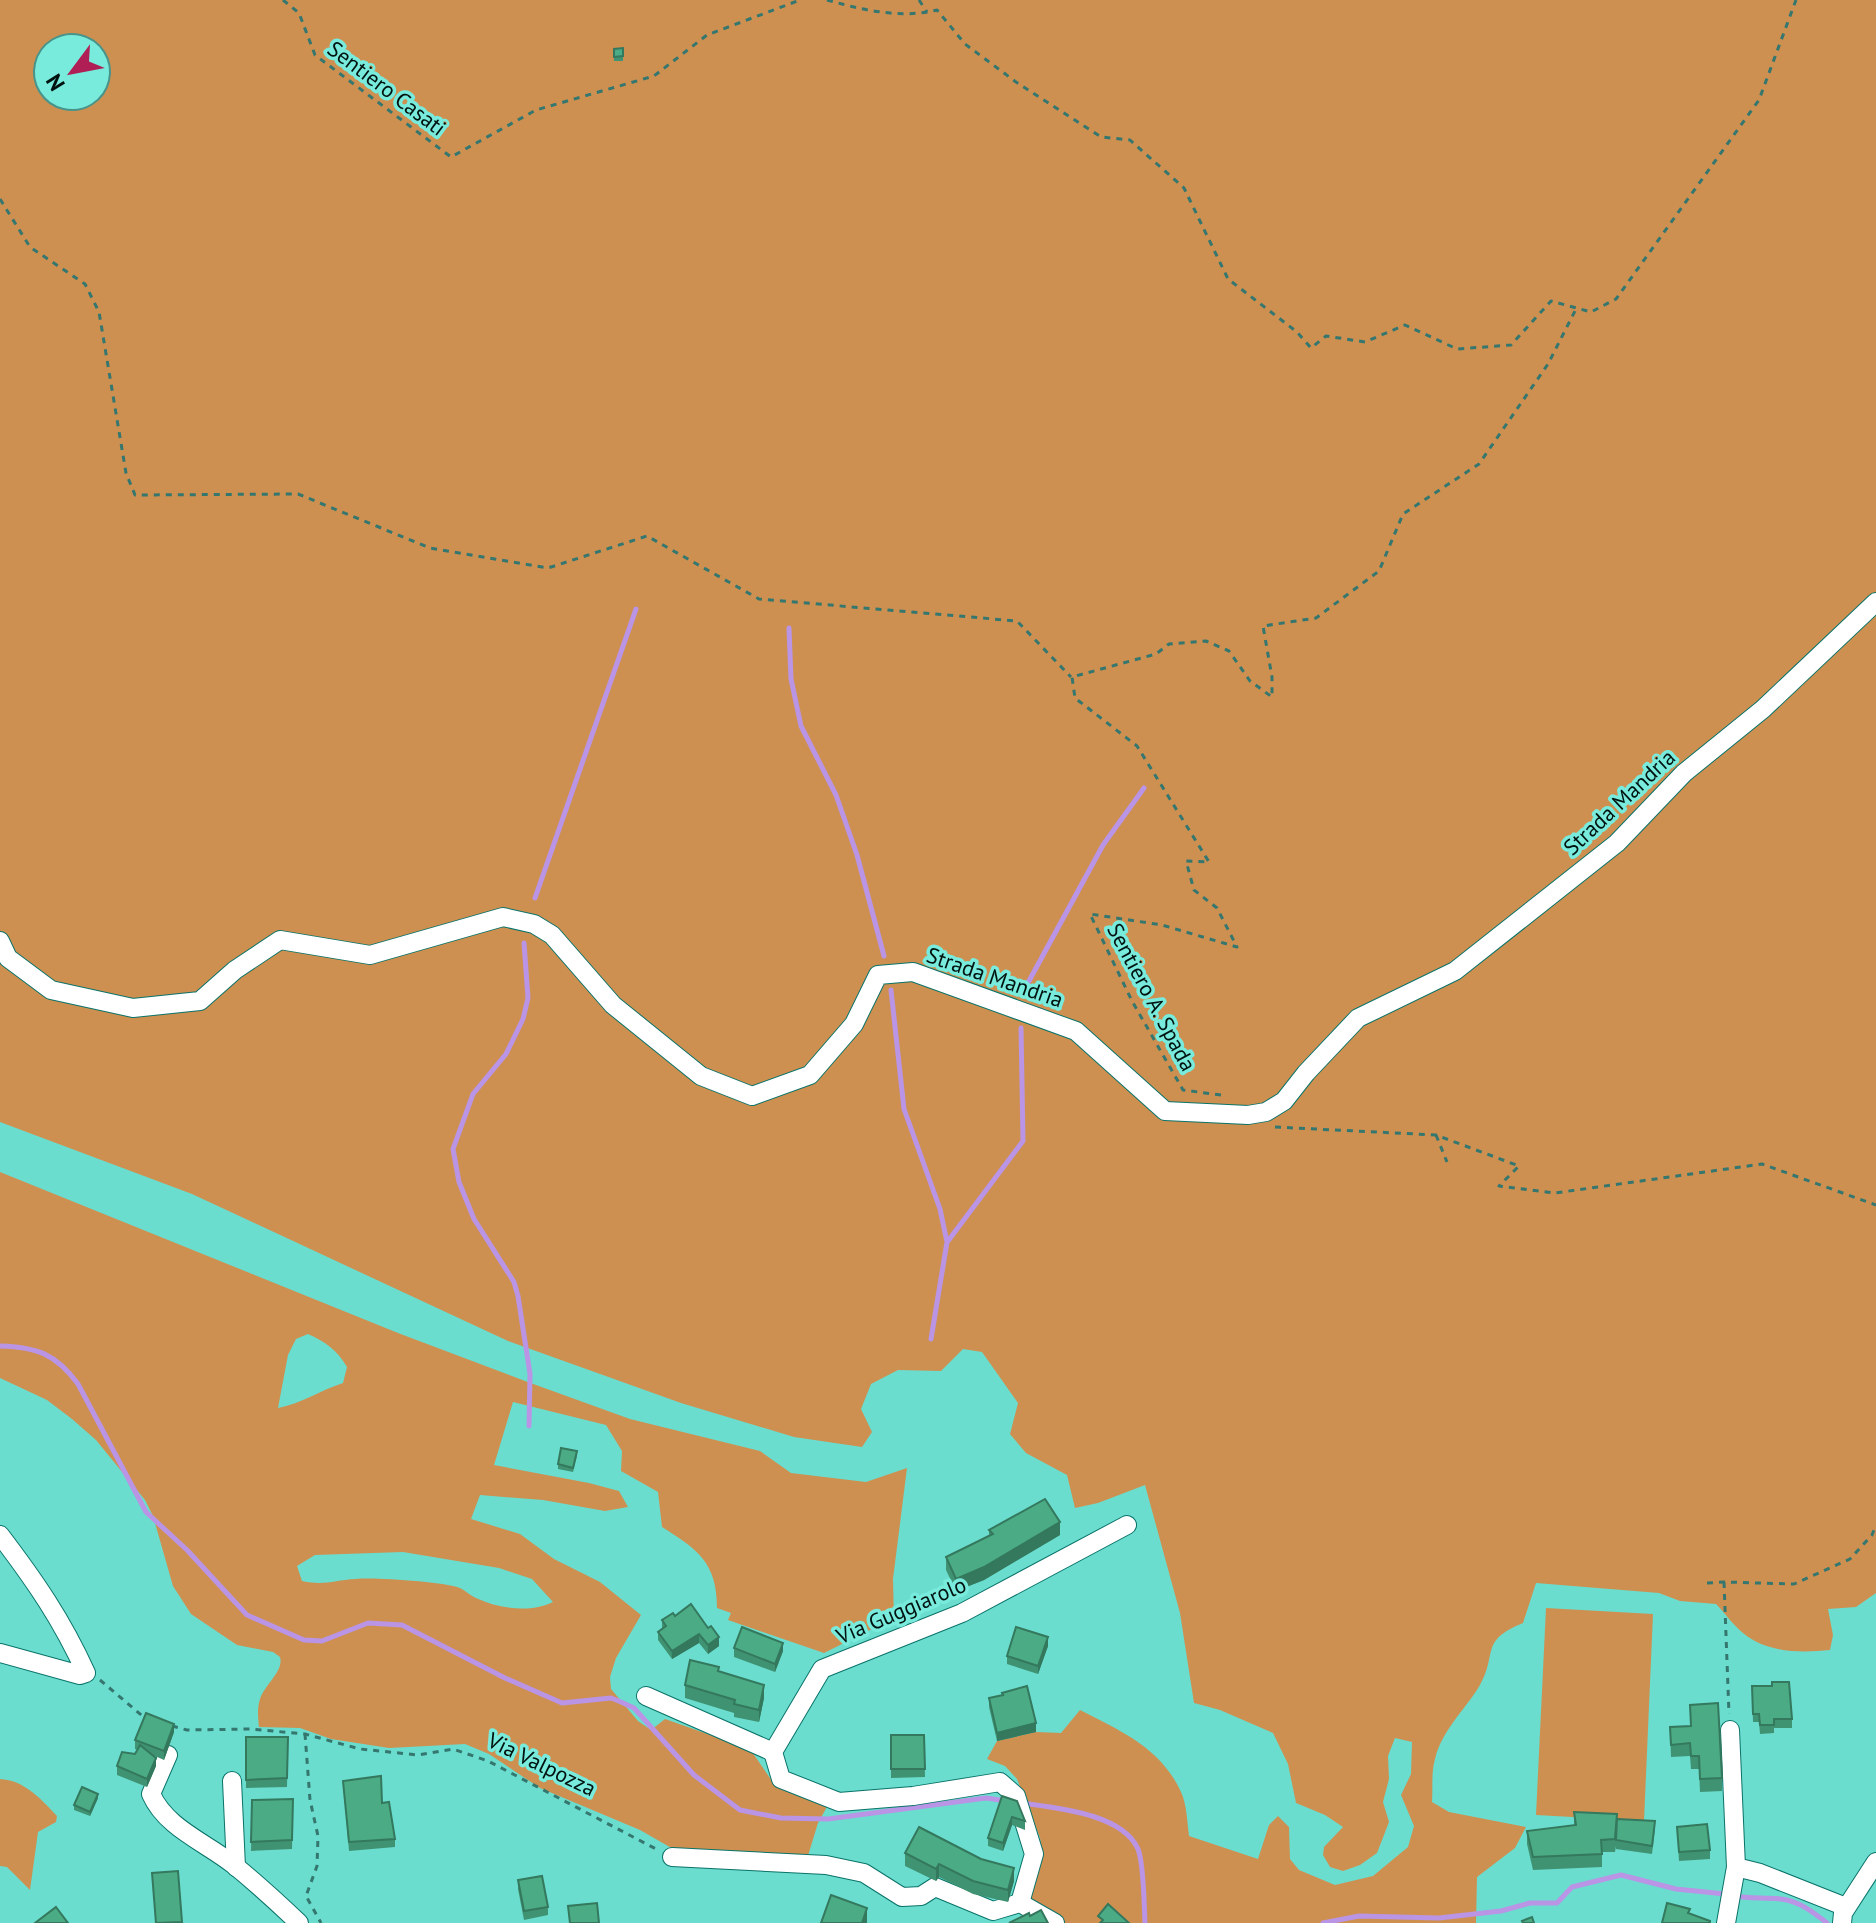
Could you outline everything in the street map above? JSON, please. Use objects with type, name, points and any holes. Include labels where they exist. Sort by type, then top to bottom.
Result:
[{"type":"street","name":"Strada Mandria","points":[[0,941],[8,958],[51,990],[133,1008],[200,1001],[235,970],[280,940],[370,955],[503,917],[534,924],[552,935],[613,1005],[701,1076],[752,1096],[810,1075],[854,1024],[878,975],[913,972],[1076,1031],[1165,1111],[1266,1112],[1284,1101],[1358,1018],[1455,971],[1617,843],[1684,773],[1763,709],[1876,602]]},
{"type":"street","name":"Via Guggiarolo","points":[[773,1752],[822,1669],[962,1613],[1127,1525]]},
{"type":"street","points":[[0,1535],[44,1593],[71,1639],[86,1673],[80,1675],[0,1653]]},
{"type":"street","points":[[646,1696],[773,1752],[781,1779],[839,1802],[913,1796],[1000,1782],[1016,1796],[1034,1854],[1020,1903]]},
{"type":"street","points":[[1727,1916],[1736,1867],[1730,1730]]},
{"type":"street","points":[[168,1755],[151,1794],[158,1809],[177,1827],[236,1867],[299,1923]]},
{"type":"street","points":[[232,1781],[236,1867]]},
{"type":"street","points":[[672,1857],[826,1865],[864,1873],[902,1897],[921,1896],[935,1887],[993,1911],[1020,1903],[1055,1923]]},
{"type":"street","points":[[1736,1867],[1760,1873],[1844,1914],[1876,1862]]},
{"type":"path","name":"Sentiero Casati","points":[[283,0],[299,13],[315,55],[451,157],[536,110],[654,76],[707,35],[800,0]]},
{"type":"path","points":[[827,0],[872,12],[937,10],[965,44],[1016,82],[1101,137],[1130,140],[1184,188],[1228,279],[1297,332],[1311,348],[1326,336],[1365,342],[1405,325],[1457,349],[1511,345],[1551,301],[1591,312],[1616,299],[1759,100],[1796,0]]},
{"type":"path","points":[[919,0],[927,12]]},
{"type":"path","points":[[0,199],[30,247],[85,284],[99,312],[126,473],[135,495],[298,494],[430,548],[548,568],[647,536],[759,599],[1017,621],[1072,677],[1156,654],[1169,644],[1206,641],[1229,651],[1250,681],[1272,697],[1272,677],[1263,626],[1316,618],[1379,571],[1403,514],[1479,464],[1548,364],[1576,309]]},
{"type":"path","name":"Sentiero A. Spada","points":[[1072,677],[1075,698],[1137,746],[1209,862],[1186,861],[1194,890],[1217,908],[1237,947],[1162,925],[1090,914],[1132,1001],[1183,1090],[1217,1093],[1235,1102],[1242,1114],[1255,1122],[1284,1129],[1436,1135],[1519,1166],[1499,1186],[1555,1193],[1762,1164],[1876,1205]]},
{"type":"path","points":[[1436,1135],[1447,1162]]},
{"type":"path","points":[[1707,1583],[1794,1584],[1850,1559],[1872,1535],[1876,1525]]},
{"type":"path","points":[[1724,1582],[1730,1730]]},
{"type":"path","points":[[86,1673],[105,1683],[142,1718],[157,1722]]},
{"type":"path","name":"Via Valpozza","points":[[172,1726],[187,1730],[251,1729],[305,1734],[360,1749],[418,1755],[453,1749],[488,1761],[672,1857]]},
{"type":"path","points":[[305,1734],[310,1800],[318,1836],[317,1866],[306,1896],[321,1923]]},
{"type":"shaded area","points":[[0,0],[1876,0],[1876,1593],[1856,1607],[1828,1609],[1833,1635],[1830,1650],[1796,1651],[1773,1648],[1752,1640],[1716,1604],[1680,1601],[1659,1593],[1536,1583],[1523,1623],[1495,1642],[1480,1685],[1454,1720],[1438,1749],[1434,1764],[1432,1802],[1449,1812],[1526,1827],[1515,1848],[1477,1877],[1476,1923],[1057,1923],[1033,1903],[1031,1898],[1042,1851],[1040,1838],[1017,1779],[1005,1766],[987,1759],[997,1741],[1036,1732],[1061,1733],[1080,1710],[1138,1742],[1163,1764],[1183,1797],[1189,1836],[1258,1859],[1269,1825],[1278,1816],[1289,1827],[1290,1859],[1299,1870],[1335,1885],[1373,1876],[1408,1847],[1414,1826],[1401,1795],[1411,1774],[1412,1742],[1395,1738],[1388,1756],[1389,1779],[1383,1802],[1389,1822],[1377,1853],[1360,1865],[1343,1871],[1330,1867],[1323,1855],[1324,1847],[1343,1827],[1325,1815],[1296,1803],[1288,1764],[1273,1733],[1220,1710],[1194,1703],[1180,1613],[1145,1485],[1098,1503],[1075,1508],[1067,1475],[1026,1453],[1010,1434],[1018,1403],[982,1352],[963,1349],[941,1371],[898,1370],[871,1384],[861,1409],[872,1432],[862,1447],[794,1437],[681,1403],[508,1341],[192,1194],[0,1122]]},
{"type":"shaded area","points":[[0,1172],[525,1381],[630,1419],[760,1451],[791,1473],[866,1482],[907,1468],[893,1579],[894,1622],[870,1630],[824,1653],[728,1620],[731,1613],[717,1608],[713,1579],[703,1558],[662,1527],[658,1492],[621,1471],[622,1451],[606,1425],[513,1402],[494,1465],[619,1491],[628,1507],[605,1511],[543,1500],[480,1495],[471,1519],[520,1534],[554,1559],[600,1582],[641,1615],[616,1658],[610,1677],[611,1689],[638,1721],[651,1730],[665,1719],[750,1749],[772,1781],[785,1790],[828,1805],[818,1823],[807,1859],[682,1854],[640,1830],[540,1788],[489,1754],[465,1744],[389,1748],[331,1739],[300,1728],[259,1727],[260,1699],[277,1672],[280,1657],[273,1652],[237,1645],[191,1614],[173,1586],[153,1516],[145,1500],[96,1440],[72,1419],[47,1400],[0,1378]],"holes":[[[308,1334],[330,1347],[343,1361],[347,1367],[343,1383],[278,1408],[288,1355],[296,1339]],[[403,1552],[499,1568],[532,1579],[553,1602],[535,1608],[505,1607],[476,1598],[460,1588],[409,1580],[302,1581],[297,1566],[315,1555]]]},
{"type":"shaded area","points":[[1546,1608],[1653,1614],[1644,1821],[1536,1815]]},
{"type":"shaded area","points":[[0,1779],[24,1787],[57,1816],[56,1822],[38,1832],[30,1890],[7,1867],[0,1866]]},
{"type":"building","points":[[623,48],[623,56],[614,57],[614,49]]},
{"type":"building","points":[[561,1448],[577,1451],[573,1468],[558,1464]]},
{"type":"building","points":[[1045,1499],[1060,1522],[984,1567],[956,1579],[946,1557],[993,1534],[989,1530]]},
{"type":"building","points":[[691,1604],[708,1628],[711,1626],[719,1637],[708,1645],[699,1634],[672,1651],[658,1632],[666,1626],[662,1620],[673,1613],[675,1616]]},
{"type":"building","points":[[742,1627],[783,1643],[775,1664],[734,1648]]},
{"type":"building","points":[[1016,1627],[1048,1637],[1038,1666],[1007,1656]]},
{"type":"building","points":[[690,1660],[719,1667],[718,1671],[764,1685],[759,1710],[685,1685]]},
{"type":"building","points":[[1772,1682],[1789,1682],[1792,1719],[1774,1719],[1774,1725],[1760,1725],[1759,1714],[1753,1714],[1752,1686],[1772,1686]]},
{"type":"building","points":[[1027,1686],[1036,1723],[997,1733],[989,1698]]},
{"type":"building","points":[[1718,1703],[1722,1778],[1700,1779],[1699,1756],[1691,1756],[1690,1743],[1671,1745],[1670,1727],[1691,1726],[1690,1705]]},
{"type":"building","points":[[146,1713],[174,1724],[164,1751],[135,1740]]},
{"type":"building","points":[[891,1735],[924,1735],[925,1769],[891,1769]]},
{"type":"building","points":[[246,1737],[288,1737],[287,1778],[246,1780]]},
{"type":"building","points":[[140,1745],[156,1758],[147,1779],[117,1766],[122,1752],[135,1754]]},
{"type":"building","points":[[381,1776],[382,1803],[389,1802],[395,1839],[349,1842],[343,1781]]},
{"type":"building","points":[[82,1787],[98,1794],[90,1812],[74,1805]]},
{"type":"building","points":[[1002,1796],[1017,1801],[1025,1821],[1012,1817],[1003,1843],[988,1838]]},
{"type":"building","points":[[293,1799],[292,1840],[251,1842],[252,1800]]},
{"type":"building","points":[[1574,1812],[1617,1814],[1615,1839],[1601,1840],[1602,1854],[1533,1857],[1527,1831],[1576,1825]]},
{"type":"building","points":[[1617,1819],[1655,1821],[1652,1846],[1616,1840]]},
{"type":"building","points":[[1707,1824],[1710,1850],[1679,1852],[1677,1827]]},
{"type":"building","points":[[919,1827],[981,1859],[1014,1868],[1008,1890],[973,1881],[939,1864],[936,1869],[905,1853]]},
{"type":"building","points":[[178,1871],[182,1922],[156,1923],[152,1873]]},
{"type":"building","points":[[542,1876],[548,1907],[524,1911],[518,1880]]},
{"type":"building","points":[[831,1895],[867,1908],[862,1923],[821,1923]]},
{"type":"building","points":[[597,1903],[599,1923],[570,1923],[568,1906]]},
{"type":"building","points":[[1667,1903],[1690,1909],[1688,1913],[1710,1923],[1662,1923]]},
{"type":"building","points":[[1108,1904],[1129,1923],[1100,1923],[1103,1920],[1098,1916]]},
{"type":"building","points":[[56,1907],[68,1923],[35,1923]]},
{"type":"building","points":[[1041,1910],[1048,1923],[1009,1923],[1029,1913],[1030,1916]]},
{"type":"building","points":[[1532,1917],[1534,1923],[1523,1923],[1522,1921]]},
{"type":"waterway","points":[[535,898],[636,609]]},
{"type":"waterway","points":[[789,628],[791,679],[801,726],[836,795],[857,855],[884,956]]},
{"type":"waterway","points":[[1023,992],[1103,845],[1144,788]]},
{"type":"waterway","points":[[524,943],[528,998],[523,1019],[506,1054],[473,1094],[453,1149],[459,1182],[474,1219],[514,1282],[518,1296],[530,1374],[529,1426]]},
{"type":"waterway","points":[[891,990],[904,1109],[940,1209],[947,1242],[931,1339]]},
{"type":"waterway","points":[[948,1241],[1023,1141],[1021,1028]]},
{"type":"waterway","points":[[0,1346],[25,1348],[45,1354],[70,1374],[146,1512],[187,1550],[247,1615],[304,1640],[322,1641],[368,1623],[402,1625],[505,1678],[562,1703],[611,1698],[634,1708],[694,1775],[740,1810],[781,1818],[828,1819],[986,1798],[1007,1801]]},
{"type":"waterway","points":[[1021,1803],[1086,1814],[1118,1827],[1130,1837],[1140,1856],[1145,1923]]},
{"type":"waterway","points":[[1323,1923],[1359,1916],[1439,1918],[1501,1911],[1530,1903],[1557,1903],[1572,1887],[1621,1875],[1676,1889],[1725,1894]]},
{"type":"waterway","points":[[1735,1896],[1788,1900],[1827,1923]]}]
